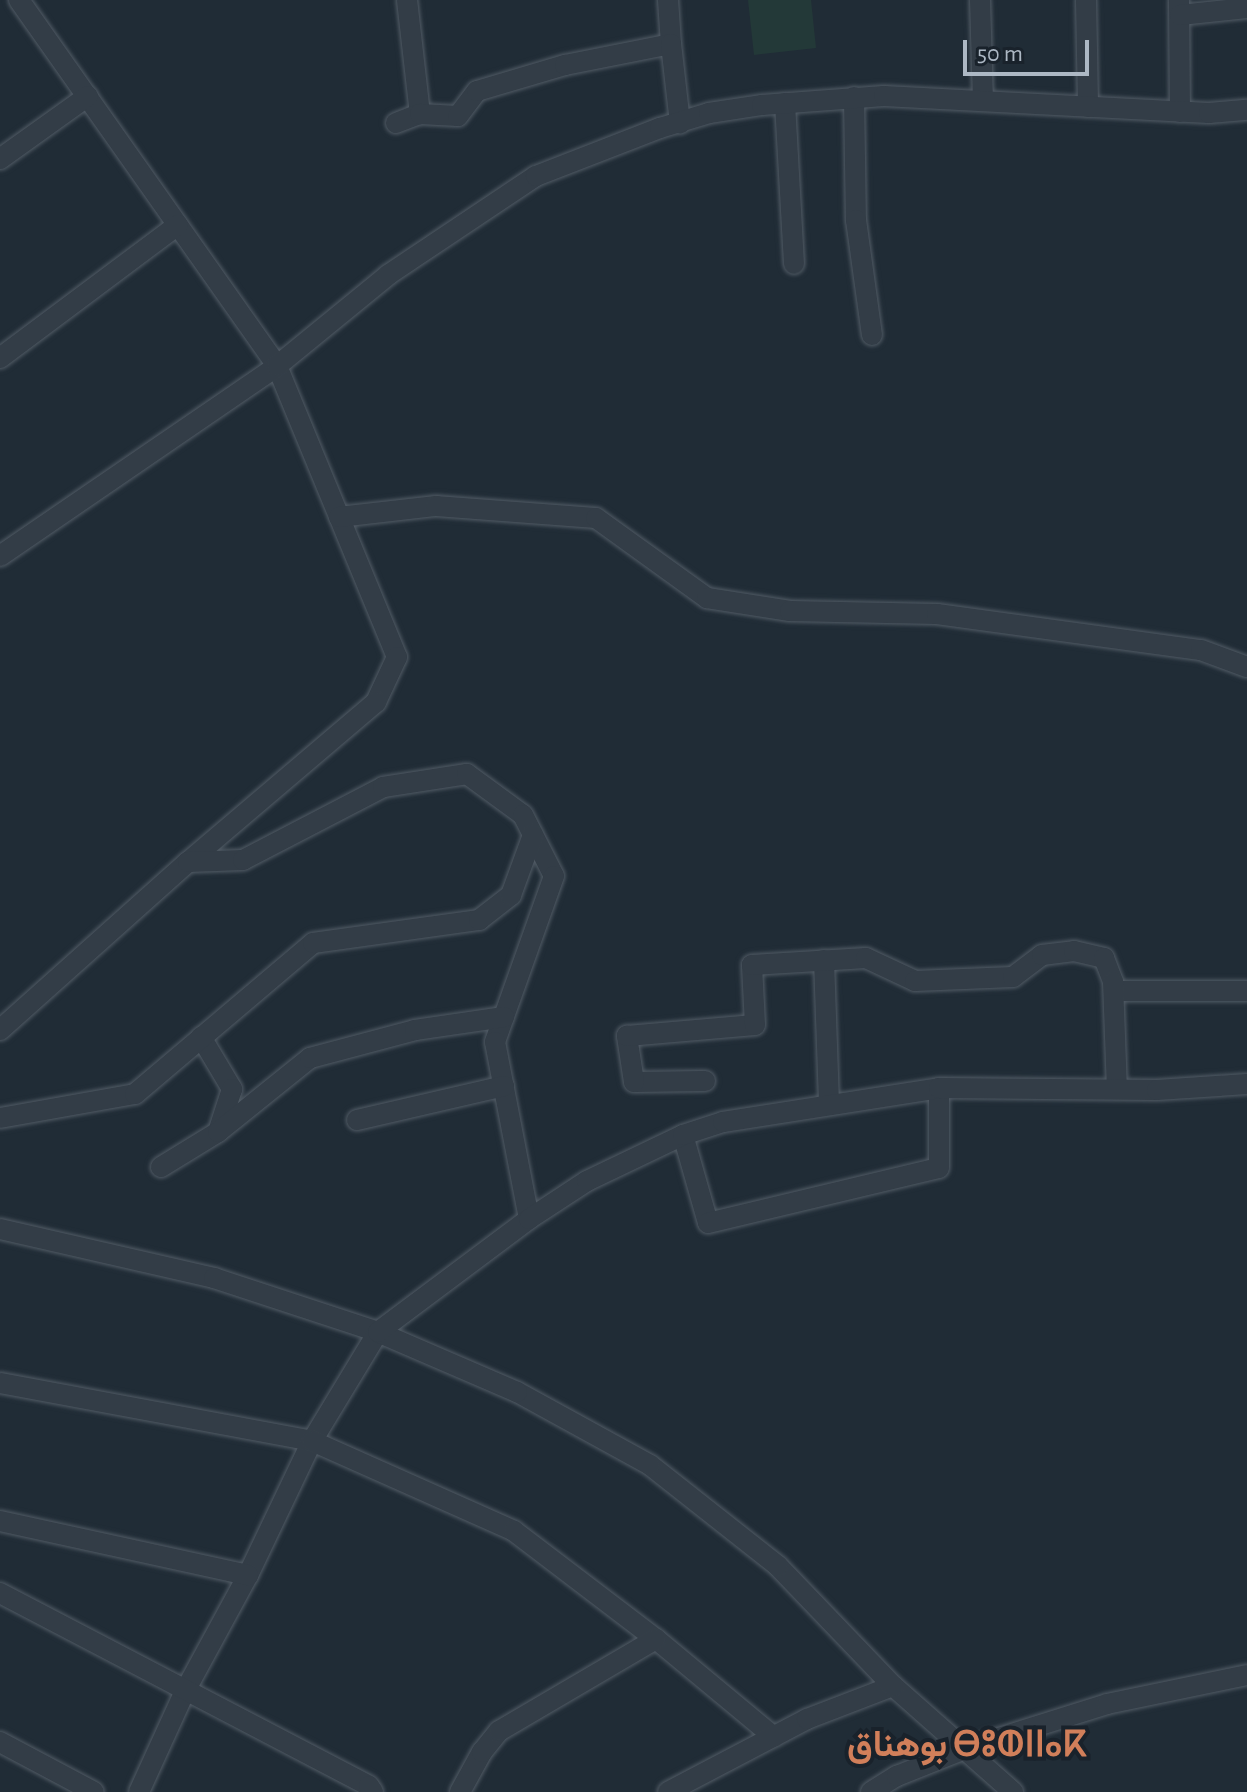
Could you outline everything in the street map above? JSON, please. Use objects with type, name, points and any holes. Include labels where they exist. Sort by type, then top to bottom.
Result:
[{"type":"street","points":[[0,1030],[188,862],[376,702],[397,657],[277,366],[19,0]]},
{"type":"street","points":[[407,0],[420,114]]},
{"type":"street","points":[[668,0],[680,123]]},
{"type":"street","points":[[980,0],[983,100]]},
{"type":"street","points":[[1086,0],[1088,107]]},
{"type":"street","points":[[1180,112],[1179,8],[1247,8]]},
{"type":"street","points":[[396,123],[420,114],[458,116],[477,91],[565,65],[671,44]]},
{"type":"street","points":[[0,159],[88,96]]},
{"type":"street","points":[[854,97],[856,220],[872,335]]},
{"type":"street","points":[[0,556],[277,366],[388,275],[536,176],[680,123],[709,113],[854,97],[983,100],[1180,112],[1247,110]]},
{"type":"street","points":[[785,103],[794,264]]},
{"type":"street","points":[[0,358],[178,225]]},
{"type":"street","points":[[339,517],[436,506],[596,518],[707,598],[790,611],[937,614],[1201,650],[1247,667]]},
{"type":"street","points":[[188,862],[243,860],[383,787],[467,774],[523,815],[554,876],[495,1042],[529,1219]]},
{"type":"street","points":[[0,1118],[135,1094],[313,943],[479,920],[511,895],[533,835]]},
{"type":"street","points":[[705,1081],[634,1082],[627,1036],[755,1025],[752,965],[866,958],[915,981],[1013,977],[1042,955],[1074,951],[1104,958],[1114,991],[1117,1089]]},
{"type":"street","points":[[824,960],[829,1105]]},
{"type":"street","points":[[1114,991],[1247,991]]},
{"type":"street","points":[[161,1167],[218,1132],[310,1058],[415,1030],[504,1017]]},
{"type":"street","points":[[201,1037],[232,1089],[218,1132]]},
{"type":"street","points":[[139,1792],[185,1691],[248,1575],[312,1441],[378,1332],[529,1219],[587,1181],[683,1135],[723,1122],[939,1088],[1117,1089],[1247,1084]]},
{"type":"street","points":[[357,1120],[504,1086]]},
{"type":"street","points":[[683,1135],[708,1223],[939,1168],[939,1088]]},
{"type":"street","points":[[0,1229],[214,1278],[378,1332],[517,1392],[650,1465],[778,1566],[893,1686],[967,1748],[1013,1792]]},
{"type":"street","points":[[0,1383],[312,1441],[514,1531],[656,1639],[774,1737]]},
{"type":"street","points":[[0,1521],[248,1575]]},
{"type":"street","points":[[0,1593],[369,1786],[373,1792]]},
{"type":"street","points":[[460,1792],[482,1752],[499,1731],[656,1639]]},
{"type":"street","points":[[871,1792],[897,1776],[967,1748],[1107,1704],[1247,1675]]},
{"type":"street","points":[[668,1792],[807,1719],[893,1686]]},
{"type":"street","points":[[0,1742],[94,1792]]},
{"type":"green space","points":[[748,0],[811,0],[816,48],[754,55]]},
{"type":"district","name":"بوهناق ⴱⵓⵀⵏⵏⴰⴽ","points":[[967,1746]]}]
